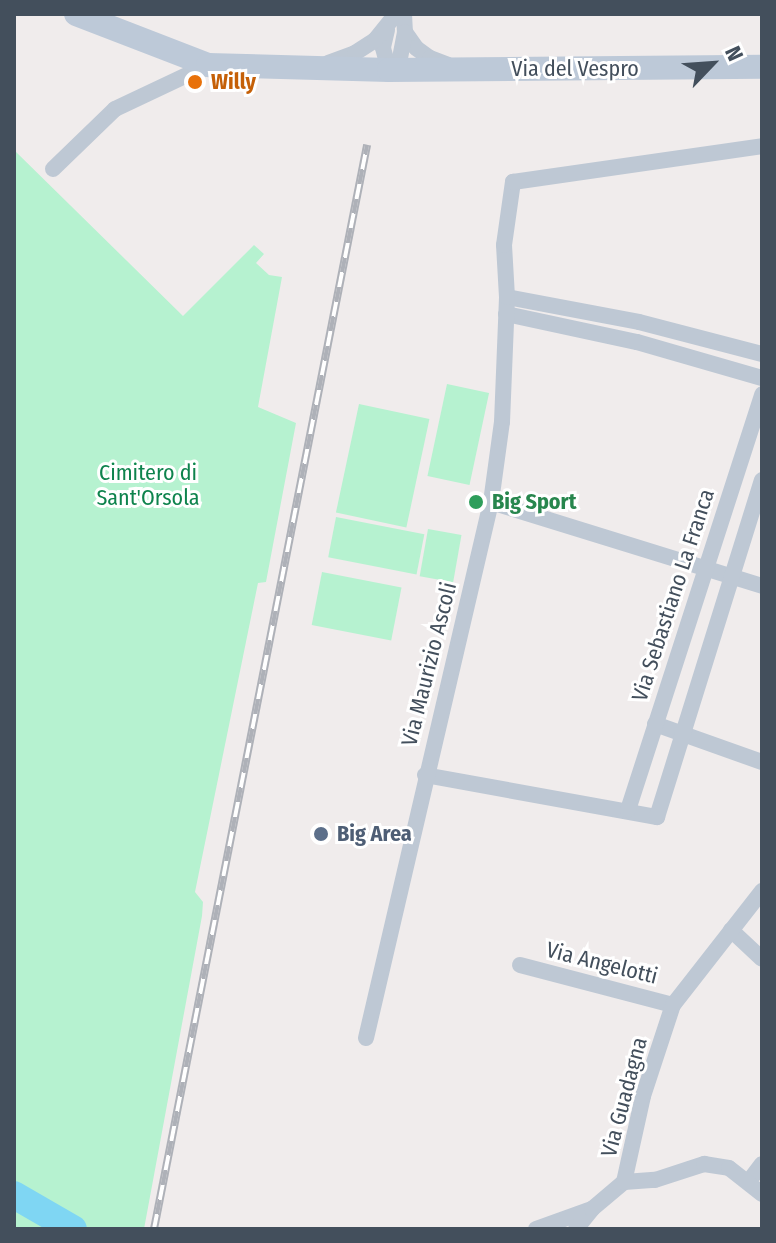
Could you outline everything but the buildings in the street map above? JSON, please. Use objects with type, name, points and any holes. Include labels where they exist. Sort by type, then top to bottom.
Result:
[{"type":"street","name":"Via del Vespro","points":[[76,14],[208,65],[389,70],[758,69]]},
{"type":"street","points":[[389,70],[383,48],[387,30],[396,14]]},
{"type":"street","points":[[389,70],[400,58],[405,32],[404,14]]},
{"type":"street","points":[[306,68],[355,53],[387,30]]},
{"type":"street","points":[[405,32],[424,55],[465,69]]},
{"type":"street","points":[[53,169],[115,109],[208,65]]},
{"type":"street","name":"Via Maurizio Ascoli","points":[[366,1038],[491,502],[502,422],[507,306],[504,245],[513,182],[762,146]]},
{"type":"street","points":[[507,306],[639,322],[762,354]]},
{"type":"street","points":[[507,306],[762,378]]},
{"type":"street","name":"Via Sebastiano La Franca","points":[[628,810],[762,394]]},
{"type":"street","points":[[425,775],[657,817],[762,480]]},
{"type":"street","points":[[491,502],[762,586]]},
{"type":"street","points":[[655,724],[762,762]]},
{"type":"street","name":"Via Guadagna","points":[[576,1229],[592,1209],[624,1182],[643,1096],[673,1005],[762,891]]},
{"type":"street","points":[[731,930],[762,959]]},
{"type":"street","name":"Via Angelotti","points":[[520,965],[673,1005]]},
{"type":"street","points":[[624,1182],[655,1180],[704,1164],[729,1168],[762,1194]]},
{"type":"street","points":[[749,1181],[762,1164]]},
{"type":"street","points":[[536,1229],[592,1209]]},
{"type":"green space","name":"Cimitero di Sant'Orsola","points":[[14,150],[183,316],[254,245],[264,254],[256,263],[269,275],[282,277],[258,407],[296,423],[266,582],[258,583],[195,892],[203,902],[202,916],[144,1229],[14,1229]]},
{"type":"green space","points":[[447,384],[489,393],[470,485],[427,476]]},
{"type":"green space","points":[[359,404],[429,419],[406,528],[336,513]]},
{"type":"green space","points":[[336,517],[424,534],[417,574],[328,557]]},
{"type":"green space","points":[[428,529],[461,535],[453,582],[420,576]]},
{"type":"green space","points":[[322,572],[402,587],[391,640],[312,625]]},
{"type":"waterway","points":[[14,1195],[73,1229]]},
{"type":"railway","points":[[154,1229],[367,145]]},
{"type":"place","name":"Willy","points":[[195,82]]},
{"type":"place","name":"Big Sport","points":[[476,502]]},
{"type":"place","name":"Big Area","points":[[321,834]]}]
